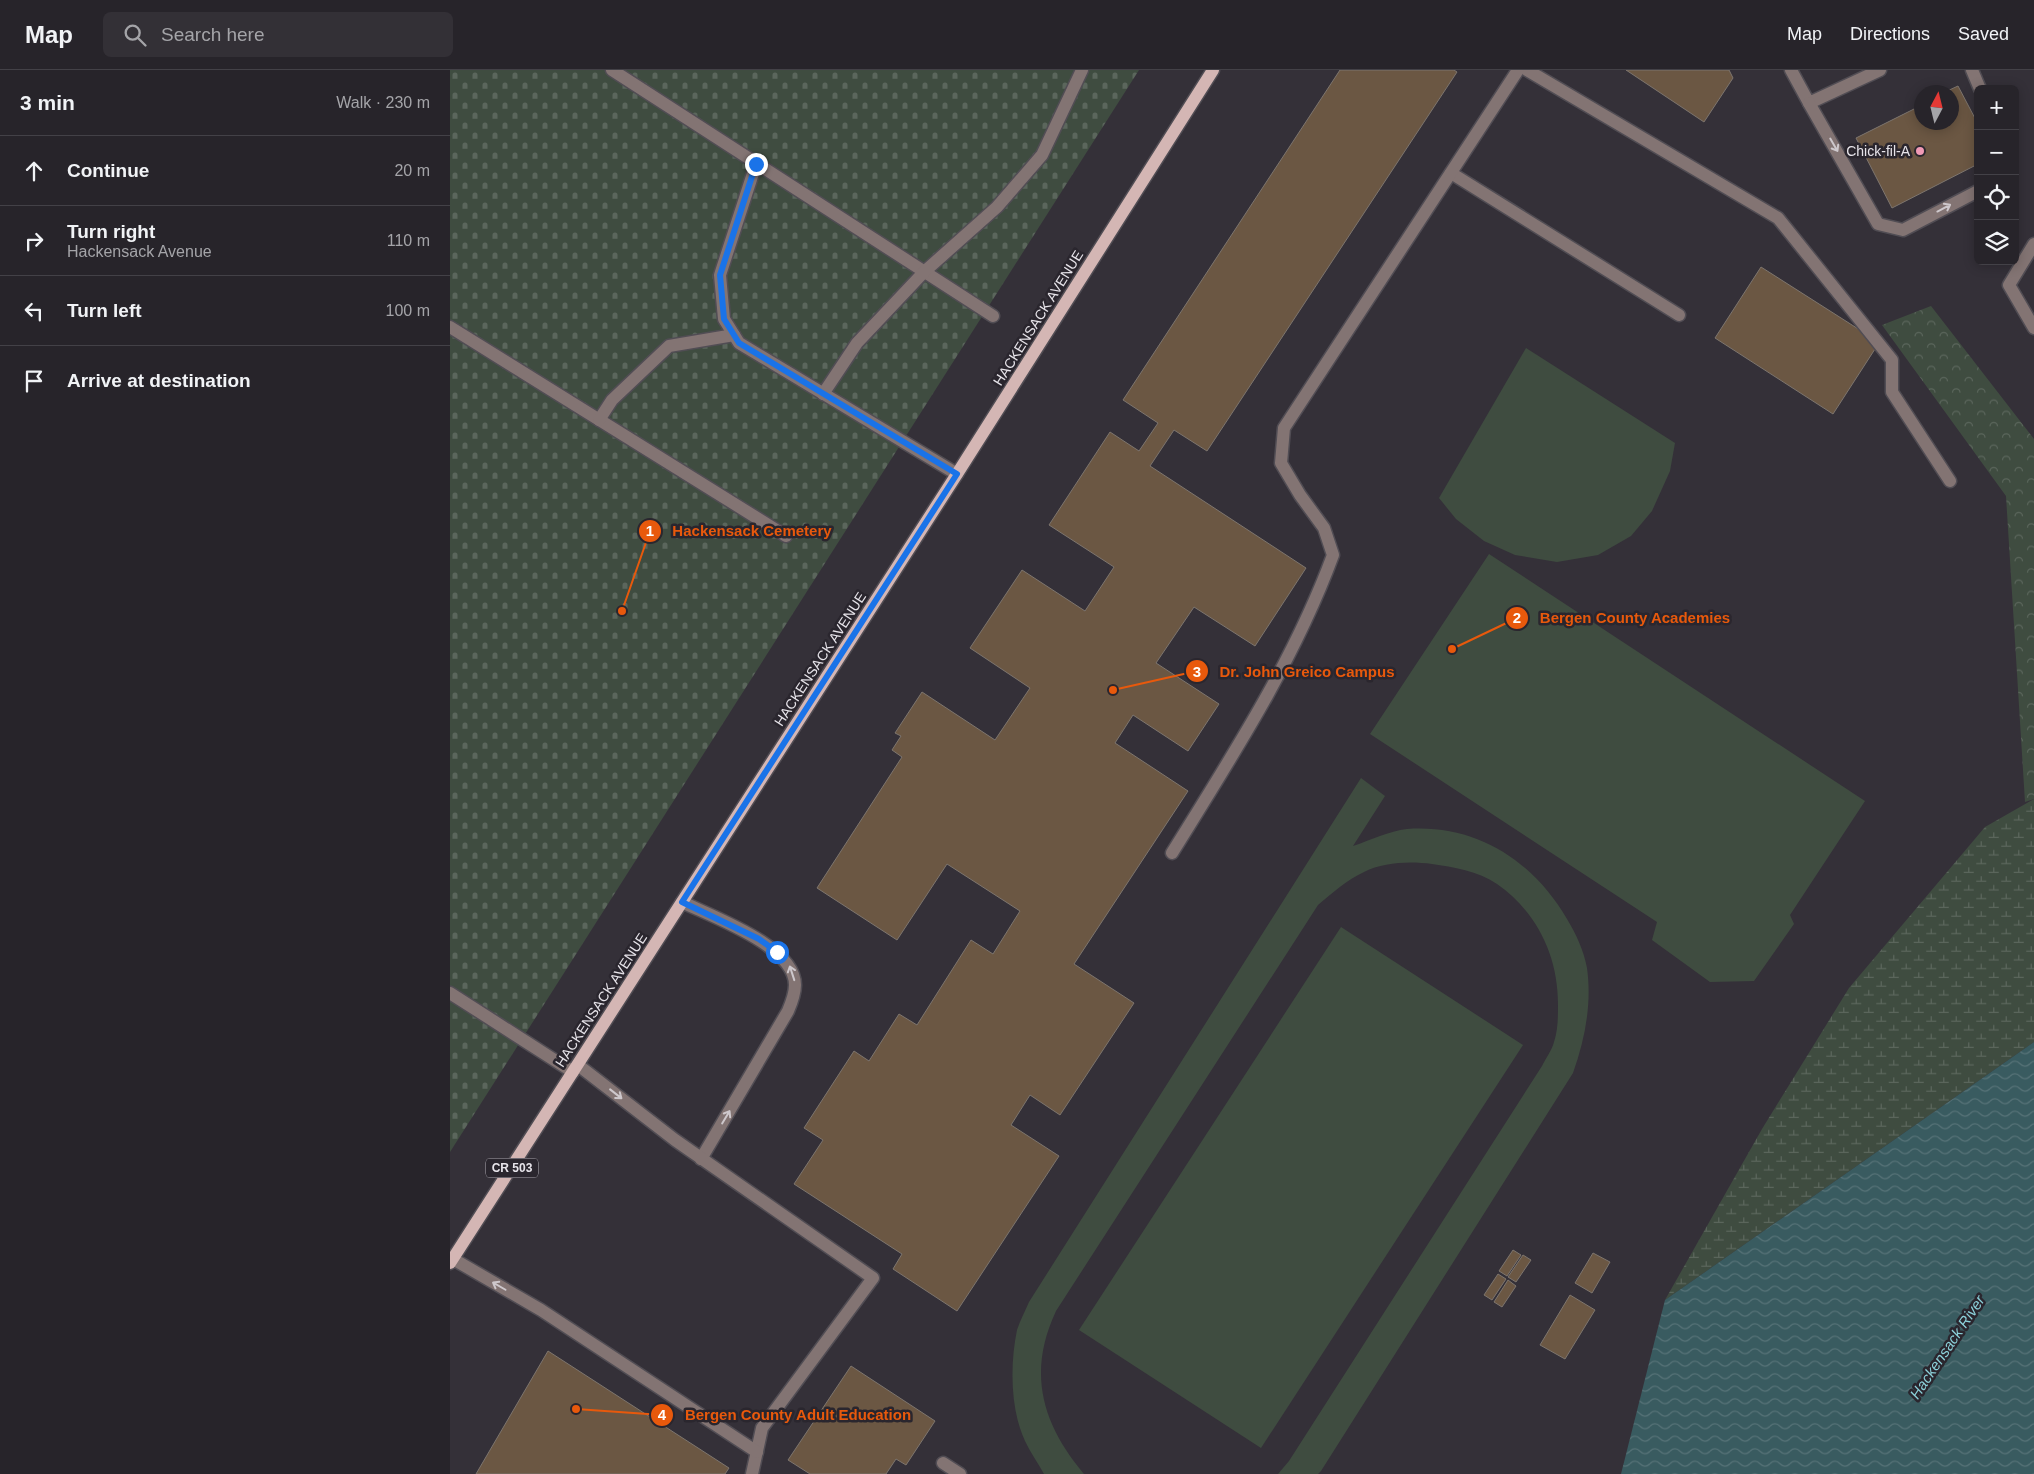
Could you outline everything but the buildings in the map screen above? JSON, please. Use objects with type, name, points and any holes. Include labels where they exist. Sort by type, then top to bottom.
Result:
[{"type":"main road","name":"HACKENSACK AVENUE","points":[[451,1261],[957,474],[1213,70]]},
{"type":"lane","points":[[612,70],[993,316]]},
{"type":"lane","points":[[823,394],[857,343],[924,272],[997,207],[1042,155],[1082,70]]},
{"type":"lane","points":[[1172,853],[1297,642],[1333,555],[1324,528],[1300,495],[1281,463],[1284,428],[1518,70]]},
{"type":"lane","points":[[1527,70],[1778,218],[1892,360],[1892,392],[1950,481]]},
{"type":"lane","points":[[1791,70],[1878,224],[1903,230],[1974,193]]},
{"type":"lane","points":[[1810,103],[1880,70]]},
{"type":"lane","points":[[1975,71],[1979,85]]},
{"type":"lane","points":[[756,164],[720,275],[724,319],[739,343],[957,474]]},
{"type":"lane","points":[[1451,172],[1679,315]]},
{"type":"lane","points":[[2034,244],[2009,285],[2034,328]]},
{"type":"lane","points":[[450,327],[786,536]]},
{"type":"lane","points":[[599,420],[612,400],[669,346],[734,335]]},
{"type":"lane","points":[[682,902],[759,939],[777,952],[788,963],[796,985],[788,1012],[701,1159]]},
{"type":"lane","points":[[450,993],[576,1068],[701,1159],[873,1278],[762,1428],[752,1474]]},
{"type":"lane","points":[[451,1261],[541,1310],[757,1452]]},
{"type":"lane","points":[[943,1463],[960,1474]]},
{"type":"green space","points":[[450,70],[1139,70],[450,1152]]},
{"type":"green space","points":[[1931,306],[2034,439],[2034,799],[2025,802],[2006,496],[1882,325]]},
{"type":"green space","points":[[1526,348],[1675,443],[1670,471],[1652,511],[1631,536],[1598,555],[1557,562],[1515,555],[1484,541],[1456,519],[1439,498]]},
{"type":"green space","points":[[1489,554],[1865,801],[1790,915],[1794,924],[1754,981],[1710,982],[1652,940],[1657,922],[1370,734]]},
{"type":"green space","points":[[1361,778],[1385,796],[1353,846],[1407,829],[1433,829],[1457,833],[1479,840],[1500,850],[1538,880],[1553,898],[1576,937],[1584,955],[1587,968],[1588,1008],[1581,1047],[1573,1073],[1321,1471],[1318,1474],[1278,1474],[1289,1461],[1542,1066],[1553,1045],[1558,1019],[1557,986],[1554,969],[1542,936],[1523,908],[1497,884],[1482,876],[1457,868],[1432,864],[1406,863],[1380,866],[1358,875],[1340,887],[1318,905],[1056,1311],[1047,1334],[1042,1356],[1041,1377],[1043,1397],[1049,1417],[1058,1436],[1084,1474],[1044,1474],[1025,1441],[1016,1415],[1014,1401],[1013,1357],[1017,1330],[1024,1312]]},
{"type":"green space","points":[[2034,799],[2034,1042],[1665,1300],[1762,1129],[1849,988],[1985,827]]},
{"type":"green space","points":[[1341,927],[1523,1045],[1261,1448],[1079,1330]]},
{"type":"water","name":"Hackensack River","points":[[2034,1042],[2034,1474],[1621,1474],[1665,1300]]},
{"type":"place","name":"Chick-fil-A","points":[[1920,151]]},
{"type":"place","name":"Hackensack Cemetery","points":[[622,611]]},
{"type":"place","name":"Bergen County Academies","points":[[1452,649]]},
{"type":"place","name":"Dr. John Greico Campus","points":[[1113,690]]},
{"type":"place","name":"Bergen County Adult Education","points":[[576,1409]]},
{"type":"route","points":[[756,164],[720,275],[724,319],[739,343],[957,474],[682,902],[759,939],[777,952]]}]
